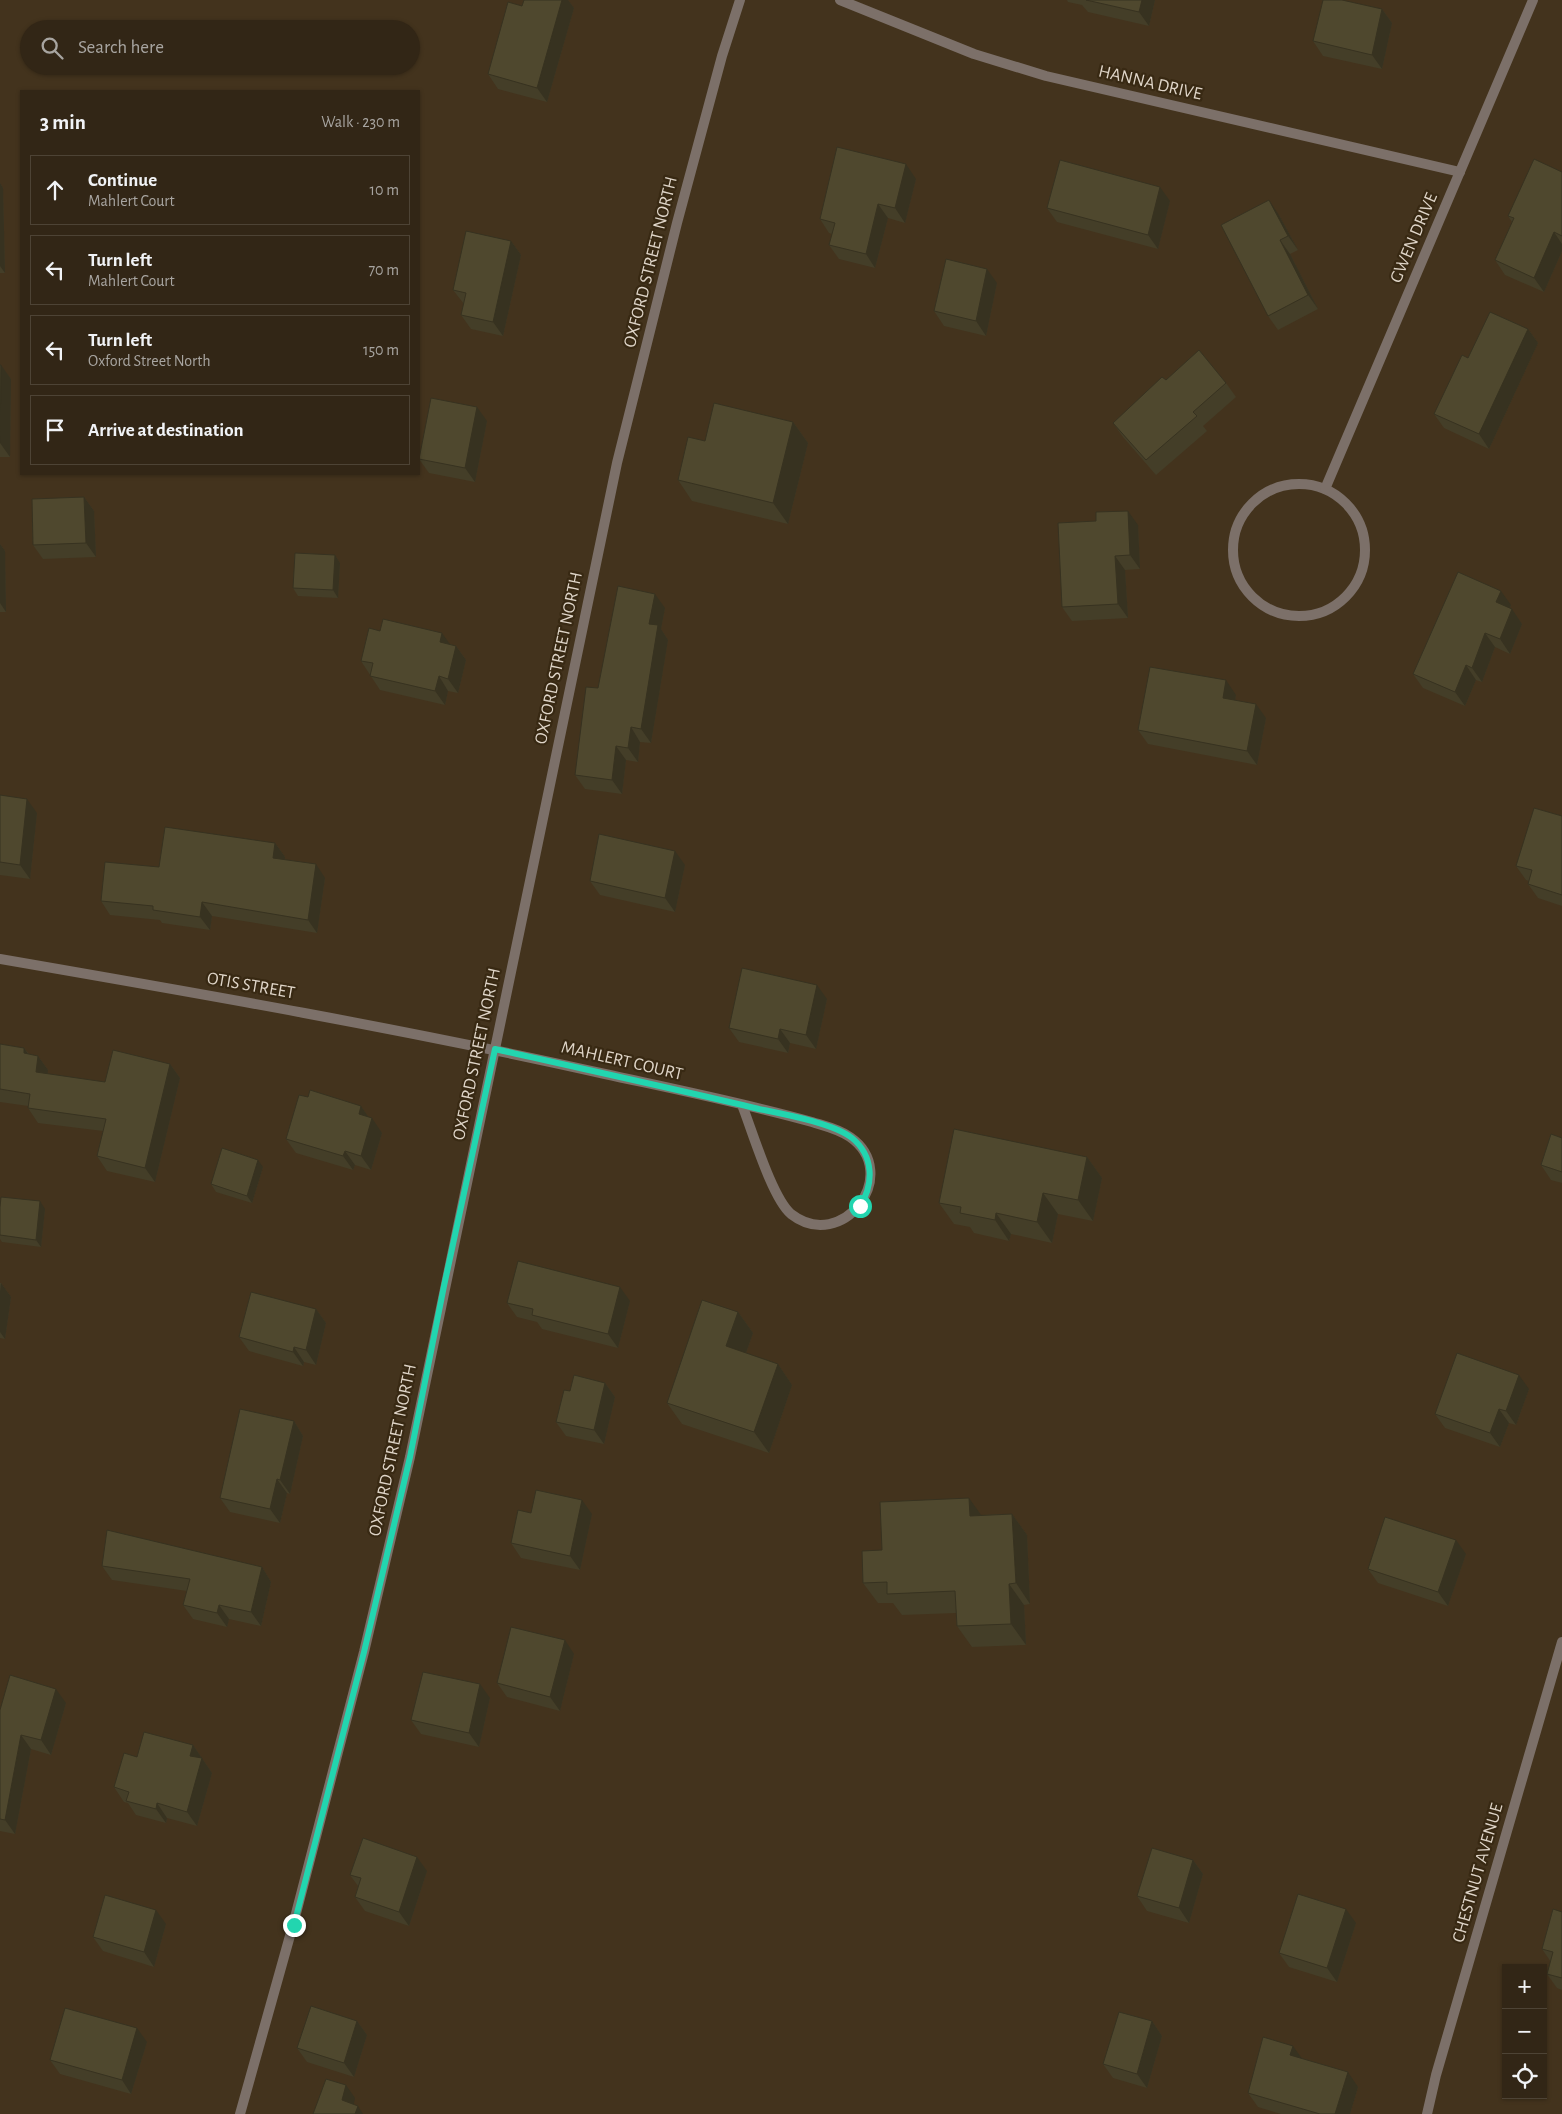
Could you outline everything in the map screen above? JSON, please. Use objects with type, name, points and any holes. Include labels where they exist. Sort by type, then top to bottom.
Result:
[{"type":"street","name":"OXFORD STREET NORTH","points":[[240,2114],[294,1925],[364,1652],[410,1457],[444,1286],[617,463],[677,222],[722,56],[740,0]]},
{"type":"street","name":"HANNA DRIVE","points":[[840,0],[974,54],[1046,76],[1460,172]]},
{"type":"street","name":"GWEN DRIVE","points":[[1325,489],[1533,0]]},
{"type":"street","points":[[1298,484],[1312,485],[1325,489],[1337,496],[1348,506],[1359,525],[1365,546],[1360,574],[1353,587],[1332,607],[1318,613],[1304,615],[1290,615],[1275,611],[1252,596],[1237,572],[1233,545],[1241,518],[1259,498],[1271,490],[1298,484]]},
{"type":"street","name":"OTIS STREET","points":[[0,959],[291,1009],[495,1049]]},
{"type":"street","name":"MAHLERT COURT","points":[[495,1049],[742,1104],[832,1128],[852,1138],[865,1154],[870,1176],[866,1197],[860,1206],[842,1220],[821,1225],[810,1223],[790,1213],[777,1196],[742,1104]]},
{"type":"street","name":"CHESTNUT AVENUE","points":[[1427,2114],[1436,2075],[1562,1642]]},
{"type":"building","points":[[524,0],[562,0],[537,88],[488,74],[508,2],[522,6]]},
{"type":"building","points":[[1086,0],[1142,0],[1139,12]]},
{"type":"building","points":[[1323,0],[1342,0],[1382,9],[1372,55],[1313,41]]},
{"type":"building","points":[[837,147],[906,164],[895,208],[878,204],[866,254],[829,245],[835,223],[820,219]]},
{"type":"building","points":[[1534,159],[1562,172],[1562,236],[1554,232],[1534,278],[1495,260],[1514,218],[1508,216]]},
{"type":"building","points":[[1060,160],[1160,187],[1148,235],[1047,208]]},
{"type":"building","points":[[1269,200],[1288,236],[1280,240],[1308,295],[1268,316],[1221,225]]},
{"type":"building","points":[[466,231],[511,241],[493,322],[461,315],[466,293],[453,290]]},
{"type":"building","points":[[946,259],[987,269],[976,321],[934,311]]},
{"type":"building","points":[[1490,312],[1528,329],[1479,434],[1434,414],[1462,355],[1468,358]]},
{"type":"building","points":[[1199,350],[1226,383],[1193,412],[1197,416],[1146,460],[1113,423],[1162,377],[1166,380]]},
{"type":"building","points":[[0,365],[1,365],[0,443]]},
{"type":"building","points":[[431,398],[477,407],[465,468],[420,459]]},
{"type":"building","points":[[714,403],[793,422],[773,503],[678,480],[688,437],[705,441]]},
{"type":"building","points":[[84,497],[86,543],[33,545],[32,499]]},
{"type":"building","points":[[1128,511],[1130,555],[1115,556],[1118,604],[1062,607],[1058,523],[1096,521],[1096,512]]},
{"type":"building","points":[[295,553],[335,555],[333,590],[293,588]]},
{"type":"building","points":[[1458,572],[1501,591],[1496,602],[1512,609],[1500,639],[1485,633],[1472,668],[1466,665],[1455,692],[1413,674]]},
{"type":"building","points":[[618,586],[655,594],[649,624],[658,625],[641,729],[631,727],[628,748],[616,746],[612,780],[575,775],[586,687],[598,688]]},
{"type":"building","points":[[383,619],[442,633],[440,642],[456,646],[448,679],[439,676],[435,691],[370,676],[373,663],[361,661],[369,628],[380,631]]},
{"type":"building","points":[[1150,667],[1226,680],[1223,698],[1256,704],[1247,751],[1138,730]]},
{"type":"building","points":[[0,795],[27,799],[20,865],[0,862]]},
{"type":"building","points":[[1534,808],[1562,816],[1562,895],[1528,884],[1532,870],[1516,866]]},
{"type":"building","points":[[165,827],[275,843],[273,858],[316,864],[308,920],[202,902],[200,917],[153,910],[153,906],[101,901],[105,862],[159,867]]},
{"type":"building","points":[[599,834],[675,851],[665,898],[590,881]]},
{"type":"building","points":[[742,968],[817,985],[806,1035],[780,1029],[778,1039],[729,1028]]},
{"type":"building","points":[[0,1044],[24,1048],[24,1053],[38,1056],[36,1072],[105,1082],[113,1050],[170,1064],[145,1168],[97,1156],[106,1119],[28,1108],[30,1094],[0,1089]]},
{"type":"building","points":[[310,1090],[361,1106],[359,1114],[372,1118],[361,1156],[345,1151],[343,1156],[286,1139],[299,1095],[308,1097]]},
{"type":"building","points":[[954,1129],[1087,1157],[1078,1200],[1043,1193],[1037,1222],[996,1213],[995,1220],[960,1213],[961,1207],[939,1203]]},
{"type":"building","points":[[1551,1134],[1562,1138],[1562,1172],[1541,1165]]},
{"type":"building","points":[[222,1148],[258,1160],[247,1196],[211,1184]]},
{"type":"building","points":[[1,1197],[40,1201],[36,1240],[0,1235]]},
{"type":"building","points":[[518,1261],[620,1287],[608,1334],[532,1315],[533,1309],[507,1303]]},
{"type":"building","points":[[251,1292],[316,1309],[306,1350],[294,1347],[293,1352],[239,1337]]},
{"type":"building","points":[[702,1300],[738,1312],[726,1346],[778,1364],[754,1432],[667,1403]]},
{"type":"building","points":[[1457,1353],[1519,1375],[1506,1411],[1499,1409],[1490,1433],[1435,1414]]},
{"type":"building","points":[[574,1375],[605,1383],[594,1430],[556,1422],[564,1390],[570,1391]]},
{"type":"building","points":[[240,1409],[294,1421],[280,1480],[277,1479],[270,1509],[220,1498]]},
{"type":"building","points":[[536,1490],[582,1500],[570,1556],[511,1543],[518,1510],[531,1513]]},
{"type":"building","points":[[969,1498],[970,1516],[1012,1514],[1016,1583],[1009,1584],[1011,1624],[957,1626],[955,1591],[887,1594],[887,1582],[863,1583],[862,1551],[882,1550],[880,1502]]},
{"type":"building","points":[[1385,1517],[1456,1540],[1438,1592],[1368,1569]]},
{"type":"building","points":[[107,1530],[262,1567],[251,1612],[219,1605],[217,1613],[183,1605],[190,1579],[102,1566]]},
{"type":"building","points":[[511,1627],[565,1640],[550,1697],[497,1683]]},
{"type":"building","points":[[423,1672],[480,1684],[469,1733],[411,1720]]},
{"type":"building","points":[[10,1675],[56,1689],[41,1740],[21,1735],[5,1820],[0,1819],[0,1710]]},
{"type":"building","points":[[144,1732],[193,1745],[190,1756],[202,1758],[187,1812],[157,1803],[156,1809],[126,1801],[129,1792],[114,1787],[124,1753],[137,1757]]},
{"type":"building","points":[[363,1838],[417,1857],[399,1912],[355,1897],[361,1878],[350,1875]]},
{"type":"building","points":[[1152,1848],[1193,1860],[1179,1908],[1137,1896]]},
{"type":"building","points":[[1298,1894],[1346,1909],[1327,1968],[1279,1953]]},
{"type":"building","points":[[105,1895],[156,1910],[144,1952],[93,1937]]},
{"type":"building","points":[[1553,1909],[1562,1912],[1562,1978],[1547,1974],[1553,1952],[1542,1949]]},
{"type":"building","points":[[311,2006],[357,2021],[344,2063],[297,2048]]},
{"type":"building","points":[[65,2008],[137,2028],[122,2080],[50,2060]]},
{"type":"building","points":[[1119,2012],[1152,2021],[1137,2074],[1103,2064]]},
{"type":"building","points":[[1263,2037],[1293,2046],[1290,2055],[1348,2072],[1335,2114],[1320,2114],[1248,2093]]},
{"type":"building","points":[[326,2079],[346,2085],[342,2100],[358,2106],[355,2114],[313,2114]]},
{"type":"route","points":[[294,1925],[364,1652],[410,1457],[444,1286],[495,1049],[742,1104],[842,1132],[860,1146],[869,1165],[869,1187],[866,1197],[860,1206]]}]
